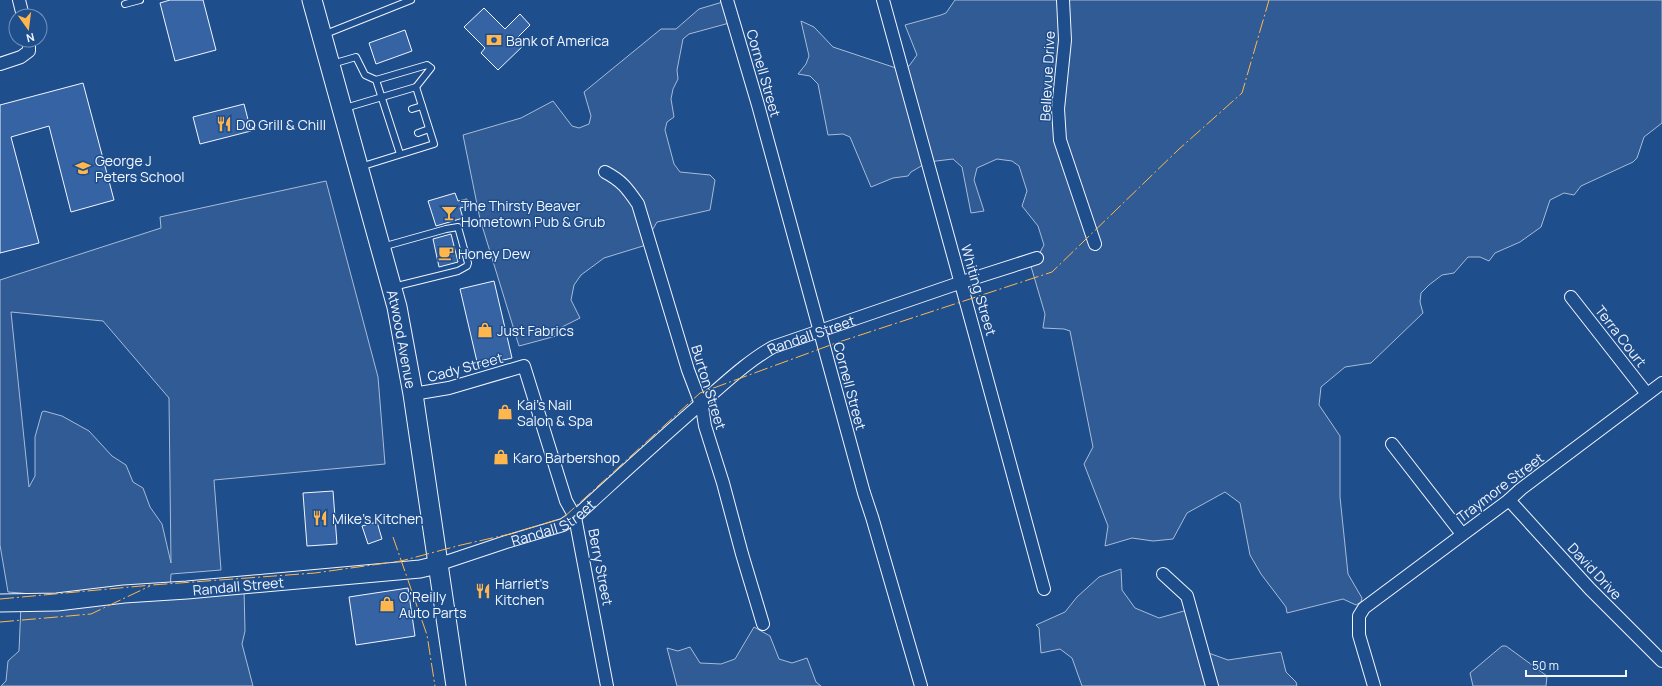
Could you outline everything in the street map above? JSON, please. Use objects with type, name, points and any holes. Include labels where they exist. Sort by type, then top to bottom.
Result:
[{"type":"main road","name":"Atwood Avenue","points":[[314,1],[322,36],[398,312],[413,394],[456,686]]},
{"type":"street","name":"Cornell Street","points":[[727,0],[758,105],[864,492],[921,686]]},
{"type":"street","name":"Whiting Street","points":[[883,0],[927,163],[962,282],[1044,589]]},
{"type":"street","name":"Bellevue Drive","points":[[1063,0],[1065,40],[1058,109],[1060,140],[1095,244]]},
{"type":"street","points":[[0,64],[25,54],[29,51],[29,48]]},
{"type":"street","name":"Burton Street","points":[[605,172],[619,179],[626,186],[638,204],[688,370],[700,404],[705,426],[723,483],[763,624]]},
{"type":"street","name":"Randall Street","points":[[0,603],[56,602],[124,594],[187,590],[420,569],[563,526],[576,517],[654,444],[700,404],[764,352],[819,331],[1037,258]]},
{"type":"street","name":"Terra Court","points":[[1571,297],[1647,394]]},
{"type":"street","name":"Cady Street","points":[[413,394],[449,388],[524,366]]},
{"type":"street","name":"Berry Street","points":[[524,366],[566,501],[576,517],[607,686]]},
{"type":"street","name":"Traymore Street","points":[[1374,686],[1359,634],[1359,616],[1364,608],[1662,383]]},
{"type":"street","points":[[1392,444],[1462,534]]},
{"type":"street","name":"David Drive","points":[[1509,500],[1590,589],[1662,661]]},
{"type":"street","points":[[1163,574],[1187,596],[1212,686]]},
{"type":"lane","points":[[125,4],[140,0]]},
{"type":"lane","points":[[322,36],[411,0]]},
{"type":"lane","points":[[330,65],[356,57],[365,75],[376,80],[427,65],[431,68],[416,87],[342,109]]},
{"type":"lane","points":[[376,80],[388,116],[398,138],[400,154]]},
{"type":"lane","points":[[358,168],[434,144],[416,87]]},
{"type":"lane","points":[[412,109],[422,106]]},
{"type":"lane","points":[[388,116],[394,114]]},
{"type":"lane","points":[[418,133],[429,129]]},
{"type":"lane","points":[[381,247],[446,228],[458,227],[468,263],[467,266],[458,270],[392,287]]},
{"type":"shaded area","points":[[955,0],[1662,0],[1662,123],[1644,137],[1637,158],[1633,162],[1581,186],[1574,195],[1564,193],[1550,200],[1541,227],[1520,242],[1495,253],[1489,261],[1480,257],[1468,257],[1454,273],[1442,275],[1421,293],[1420,302],[1423,313],[1371,363],[1345,367],[1321,387],[1319,405],[1340,436],[1340,497],[1348,574],[1362,598],[1361,602],[1356,605],[1343,599],[1287,613],[1286,607],[1261,574],[1250,555],[1240,503],[1225,492],[1187,513],[1173,539],[1153,541],[1132,538],[1105,546],[1108,526],[1084,464],[1093,447],[1070,331],[1064,329],[1043,328],[1045,314],[1030,263],[1039,254],[1044,245],[1038,226],[1022,206],[1027,191],[1019,166],[1012,161],[997,159],[977,168],[974,180],[984,211],[971,213],[962,167],[953,159],[928,162],[911,172],[908,176],[893,178],[871,187],[850,137],[843,134],[828,135],[818,84],[810,76],[798,74],[806,64],[809,56],[801,21],[814,27],[833,47],[899,69],[909,66],[917,55],[905,25],[946,13]]},
{"type":"shaded area","points":[[726,1],[733,22],[689,34],[683,39],[677,70],[678,79],[673,89],[671,99],[674,117],[667,122],[665,130],[674,164],[680,172],[710,175],[715,180],[710,210],[657,222],[643,246],[604,258],[581,275],[574,285],[571,300],[580,318],[562,327],[560,335],[519,346],[480,219],[463,135],[521,118],[553,101],[572,126],[579,128],[589,124],[591,116],[584,92],[661,29],[676,29],[699,9]]},
{"type":"shaded area","points":[[326,181],[378,377],[385,464],[214,480],[221,570],[171,574],[170,591],[244,588],[245,631],[242,644],[253,686],[1,686],[6,681],[8,661],[19,651],[21,605],[32,594],[8,592],[0,545],[0,280],[161,228],[160,217]],"holes":[[[11,312],[103,321],[169,398],[171,563],[162,524],[150,507],[143,488],[133,482],[126,465],[112,456],[89,431],[62,416],[44,411],[42,412],[35,437],[35,476],[29,487]]]},
{"type":"shaded area","points":[[1121,569],[1122,590],[1135,608],[1159,618],[1191,609],[1203,651],[1228,660],[1281,652],[1286,672],[1296,682],[1297,686],[1082,686],[1072,658],[1060,649],[1041,653],[1039,628],[1036,625],[1065,612],[1077,597],[1099,577]]},
{"type":"shaded area","points":[[754,627],[770,636],[779,659],[792,663],[807,658],[816,682],[821,686],[677,686],[667,648],[678,651],[690,647],[700,663],[721,664],[735,659]]},
{"type":"shaded area","points":[[1502,646],[1506,646],[1547,676],[1546,686],[1473,686],[1470,673]]},
{"type":"building","points":[[170,0],[203,0],[216,50],[175,61],[160,3]]},
{"type":"building","points":[[484,8],[505,29],[520,14],[530,25],[518,37],[525,44],[498,70],[481,53],[485,48],[464,27]]},
{"type":"building","points":[[405,30],[412,51],[376,64],[369,43]]},
{"type":"building","name":"George J Peters School","points":[[83,83],[114,200],[71,212],[49,126],[11,137],[39,243],[0,253],[0,105]]},
{"type":"building","points":[[244,104],[251,131],[200,144],[193,117]]},
{"type":"building","points":[[455,193],[458,201],[467,199],[469,206],[460,208],[463,218],[436,226],[428,201]]},
{"type":"building","points":[[451,234],[458,262],[439,267],[433,239]]},
{"type":"building","points":[[494,281],[512,358],[478,366],[460,289]]},
{"type":"building","name":"Mike's Kitchen","points":[[333,491],[337,544],[307,546],[303,493]]},
{"type":"building","points":[[377,522],[382,539],[368,544],[362,526]]},
{"type":"building","points":[[408,588],[415,636],[356,645],[349,597]]},
{"type":"power","points":[[0,599],[152,585],[315,573],[401,561],[510,534],[563,518],[700,393],[836,343],[1052,272],[1178,150],[1242,93],[1269,0]]},
{"type":"power","points":[[393,537],[427,635],[435,686]]},
{"type":"power","points":[[0,622],[91,614],[150,586]]},
{"type":"place","name":"Bank of America","points":[[494,40]]},
{"type":"place","name":"DQ Grill & Chill","points":[[224,124]]},
{"type":"place","name":"George J Peters School","points":[[83,168]]},
{"type":"place","name":"The Thirsty Beaver Hometown Pub & Grub","points":[[449,213]]},
{"type":"place","name":"Honey Dew","points":[[446,253]]},
{"type":"place","name":"Just Fabrics","points":[[485,330]]},
{"type":"place","name":"Kai's Nail Salon & Spa","points":[[505,412]]},
{"type":"place","name":"Karo Barbershop","points":[[501,457]]},
{"type":"place","name":"Mike's Kitchen","points":[[320,518]]},
{"type":"place","name":"Harriet's Kitchen","points":[[483,591]]},
{"type":"place","name":"O'Reilly Auto Parts","points":[[387,604]]}]
